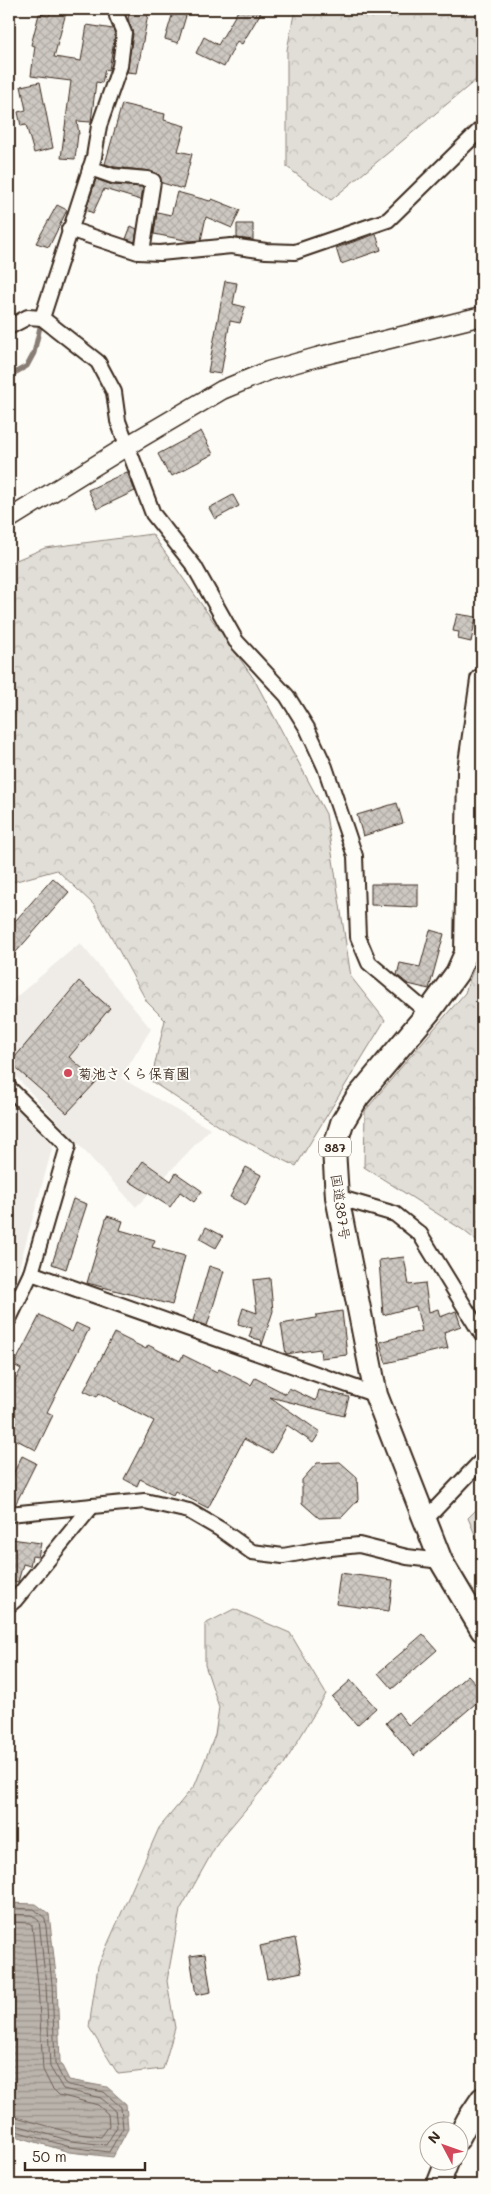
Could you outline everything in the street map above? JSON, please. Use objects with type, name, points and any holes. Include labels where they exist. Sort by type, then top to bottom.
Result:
[{"type":"highway","name":"国道387号","points":[[482,680],[470,770],[466,953],[457,974],[428,1013],[358,1098],[342,1123],[334,1150],[337,1197],[376,1395],[441,1561],[482,1630]]},
{"type":"highway","points":[[467,2122],[482,2099]]},
{"type":"highway","points":[[438,2185],[443,2172]]},
{"type":"street","points":[[42,318],[90,168],[99,126],[120,66],[124,33],[116,9]]},
{"type":"street","points":[[70,230],[142,252],[160,253],[231,246],[266,251],[295,252],[388,220],[482,128]]},
{"type":"street","points":[[90,168],[113,176],[147,178],[153,181],[142,252]]},
{"type":"street","points":[[9,519],[222,390],[268,371],[317,357],[482,316]]},
{"type":"street","points":[[9,327],[28,317],[42,318],[98,362],[114,392],[118,421],[153,514],[194,566],[236,641],[287,696],[307,728],[326,767],[355,856],[358,937],[369,963],[428,1013]]},
{"type":"street","points":[[9,1088],[68,1146],[31,1273],[9,1319]]},
{"type":"street","points":[[337,1197],[394,1214],[420,1234],[482,1335]]},
{"type":"street","points":[[31,1273],[376,1395]]},
{"type":"street","points":[[425,1520],[482,1460]]},
{"type":"street","points":[[9,1514],[145,1501],[189,1511],[220,1529],[252,1552],[283,1556],[359,1545],[407,1557],[441,1561]]},
{"type":"street","points":[[9,1605],[92,1506]]},
{"type":"shaded area","name":"菊池さくら保育園","points":[[80,943],[151,1029],[121,1078],[210,1129],[136,1207],[9,1069],[9,1003]]},
{"type":"shaded area","points":[[9,1100],[49,1137],[52,1149],[16,1278],[9,1293]]},
{"type":"green space","points":[[295,9],[482,9],[482,75],[331,200],[287,167],[287,50]]},
{"type":"green space","points":[[152,534],[254,679],[326,814],[351,977],[385,1020],[296,1166],[231,1134],[151,1081],[165,1020],[147,1002],[94,905],[57,870],[9,883],[9,563],[45,548]]},
{"type":"green space","points":[[482,943],[482,1254],[478,1242],[463,1230],[364,1167],[365,1111],[465,993]]},
{"type":"green space","points":[[482,1504],[482,1551],[468,1518]]},
{"type":"green space","points":[[234,1609],[290,1633],[326,1694],[284,1764],[218,1842],[180,1910],[167,1981],[175,2028],[163,2069],[118,2074],[89,2027],[98,1966],[159,1828],[195,1785],[215,1735],[219,1707],[205,1665],[205,1624]]},
{"type":"water","points":[[9,1903],[36,1904],[49,1914],[57,1984],[60,2062],[69,2080],[107,2087],[126,2104],[128,2129],[113,2157],[69,2152],[9,2134]]},
{"type":"building","points":[[52,9],[67,9],[54,57],[81,61],[87,25],[113,29],[115,34],[109,70],[105,69],[102,83],[96,82],[91,122],[77,121],[79,134],[75,159],[61,158],[71,81],[31,76],[35,46],[31,45],[39,14],[49,16]]},
{"type":"building","points":[[130,9],[149,9],[137,73],[127,72],[133,34],[128,19]]},
{"type":"building","points":[[174,9],[188,9],[178,43],[165,39]]},
{"type":"building","points":[[239,9],[263,9],[242,44],[237,41],[224,67],[196,53],[204,37],[218,45]]},
{"type":"building","points":[[40,82],[53,148],[34,153],[26,125],[21,126],[18,112],[26,110],[21,86]]},
{"type":"building","points":[[122,104],[165,114],[164,120],[185,126],[178,151],[192,154],[183,189],[162,183],[159,175],[150,171],[105,164]]},
{"type":"building","points":[[96,179],[112,185],[143,187],[141,200],[104,189],[93,213],[86,210]]},
{"type":"building","points":[[177,192],[210,201],[212,199],[240,210],[232,228],[206,217],[201,240],[190,241],[154,234],[157,212],[171,215]]},
{"type":"building","points":[[57,205],[67,210],[49,247],[36,243]]},
{"type":"building","points":[[237,224],[253,224],[253,240],[237,238]]},
{"type":"building","points":[[131,226],[137,229],[135,242],[126,239]]},
{"type":"building","points":[[376,234],[381,250],[341,264],[336,248]]},
{"type":"building","points":[[225,281],[237,283],[233,304],[245,307],[240,323],[230,321],[221,374],[208,372]]},
{"type":"building","points":[[201,431],[213,454],[172,476],[170,472],[168,473],[158,454]]},
{"type":"building","points":[[127,472],[135,491],[97,509],[88,490]]},
{"type":"building","points":[[233,495],[239,506],[215,519],[209,508]]},
{"type":"building","points":[[457,614],[476,617],[471,642],[458,639],[459,632],[453,631]]},
{"type":"building","points":[[397,803],[403,823],[363,836],[357,815]]},
{"type":"building","points":[[53,878],[69,892],[9,960],[9,928]]},
{"type":"building","points":[[371,884],[418,884],[418,907],[371,905]]},
{"type":"building","points":[[430,930],[444,934],[429,989],[408,984],[397,975],[400,963],[420,967]]},
{"type":"building","points":[[79,981],[110,1008],[69,1057],[97,1081],[67,1113],[10,1063]]},
{"type":"building","points":[[143,1161],[171,1181],[176,1173],[202,1191],[194,1202],[180,1192],[170,1207],[129,1181]]},
{"type":"building","points":[[246,1167],[261,1175],[246,1205],[230,1197]]},
{"type":"building","points":[[73,1199],[87,1204],[66,1269],[52,1264]]},
{"type":"building","points":[[107,1216],[123,1221],[120,1230],[155,1240],[152,1247],[185,1256],[172,1305],[87,1283]]},
{"type":"building","points":[[206,1227],[223,1236],[216,1248],[200,1239]]},
{"type":"building","points":[[404,1257],[409,1285],[425,1283],[429,1312],[438,1309],[440,1317],[456,1311],[461,1326],[444,1332],[448,1348],[386,1363],[380,1342],[422,1331],[416,1306],[383,1315],[379,1260]]},
{"type":"building","points":[[209,1266],[224,1271],[207,1326],[193,1321]]},
{"type":"building","points":[[270,1278],[273,1311],[262,1345],[261,1340],[249,1337],[252,1328],[238,1324],[243,1308],[257,1313],[253,1280]]},
{"type":"building","points":[[342,1311],[347,1355],[321,1358],[320,1349],[286,1354],[281,1324],[316,1318],[316,1315]]},
{"type":"building","points":[[40,1315],[72,1332],[76,1323],[89,1329],[47,1412],[53,1415],[36,1450],[9,1436],[9,1393],[21,1369],[14,1365]]},
{"type":"building","points":[[114,1333],[146,1349],[148,1345],[180,1361],[183,1355],[217,1372],[219,1369],[251,1385],[255,1378],[286,1394],[289,1388],[316,1401],[319,1390],[349,1397],[344,1416],[270,1397],[320,1432],[313,1443],[287,1425],[272,1453],[244,1439],[208,1508],[175,1491],[173,1495],[140,1479],[137,1486],[124,1479],[154,1421],[99,1393],[97,1397],[84,1391]]},
{"type":"building","points":[[22,1456],[36,1463],[15,1505],[9,1505],[9,1482]]},
{"type":"building","points":[[340,1462],[357,1477],[358,1500],[342,1517],[319,1518],[302,1503],[302,1480],[317,1463]]},
{"type":"building","points":[[11,1539],[41,1543],[38,1557],[32,1556],[30,1566],[23,1564],[18,1582],[9,1580]]},
{"type":"building","points":[[340,1573],[393,1580],[389,1611],[336,1604]]},
{"type":"building","points":[[423,1634],[437,1650],[392,1689],[378,1673]]},
{"type":"building","points":[[468,1675],[477,1685],[482,1681],[482,1698],[414,1756],[386,1723],[398,1712],[409,1726]]},
{"type":"building","points":[[351,1680],[376,1708],[357,1725],[332,1697]]},
{"type":"building","points":[[295,1938],[302,1972],[267,1979],[260,1946]]},
{"type":"building","points":[[205,1954],[211,1992],[196,1995],[190,1956]]},
{"type":"waterway","points":[[9,376],[27,366],[34,353],[40,327]]},
{"type":"place","name":"菊池さくら保育園","points":[[68,1073]]}]
